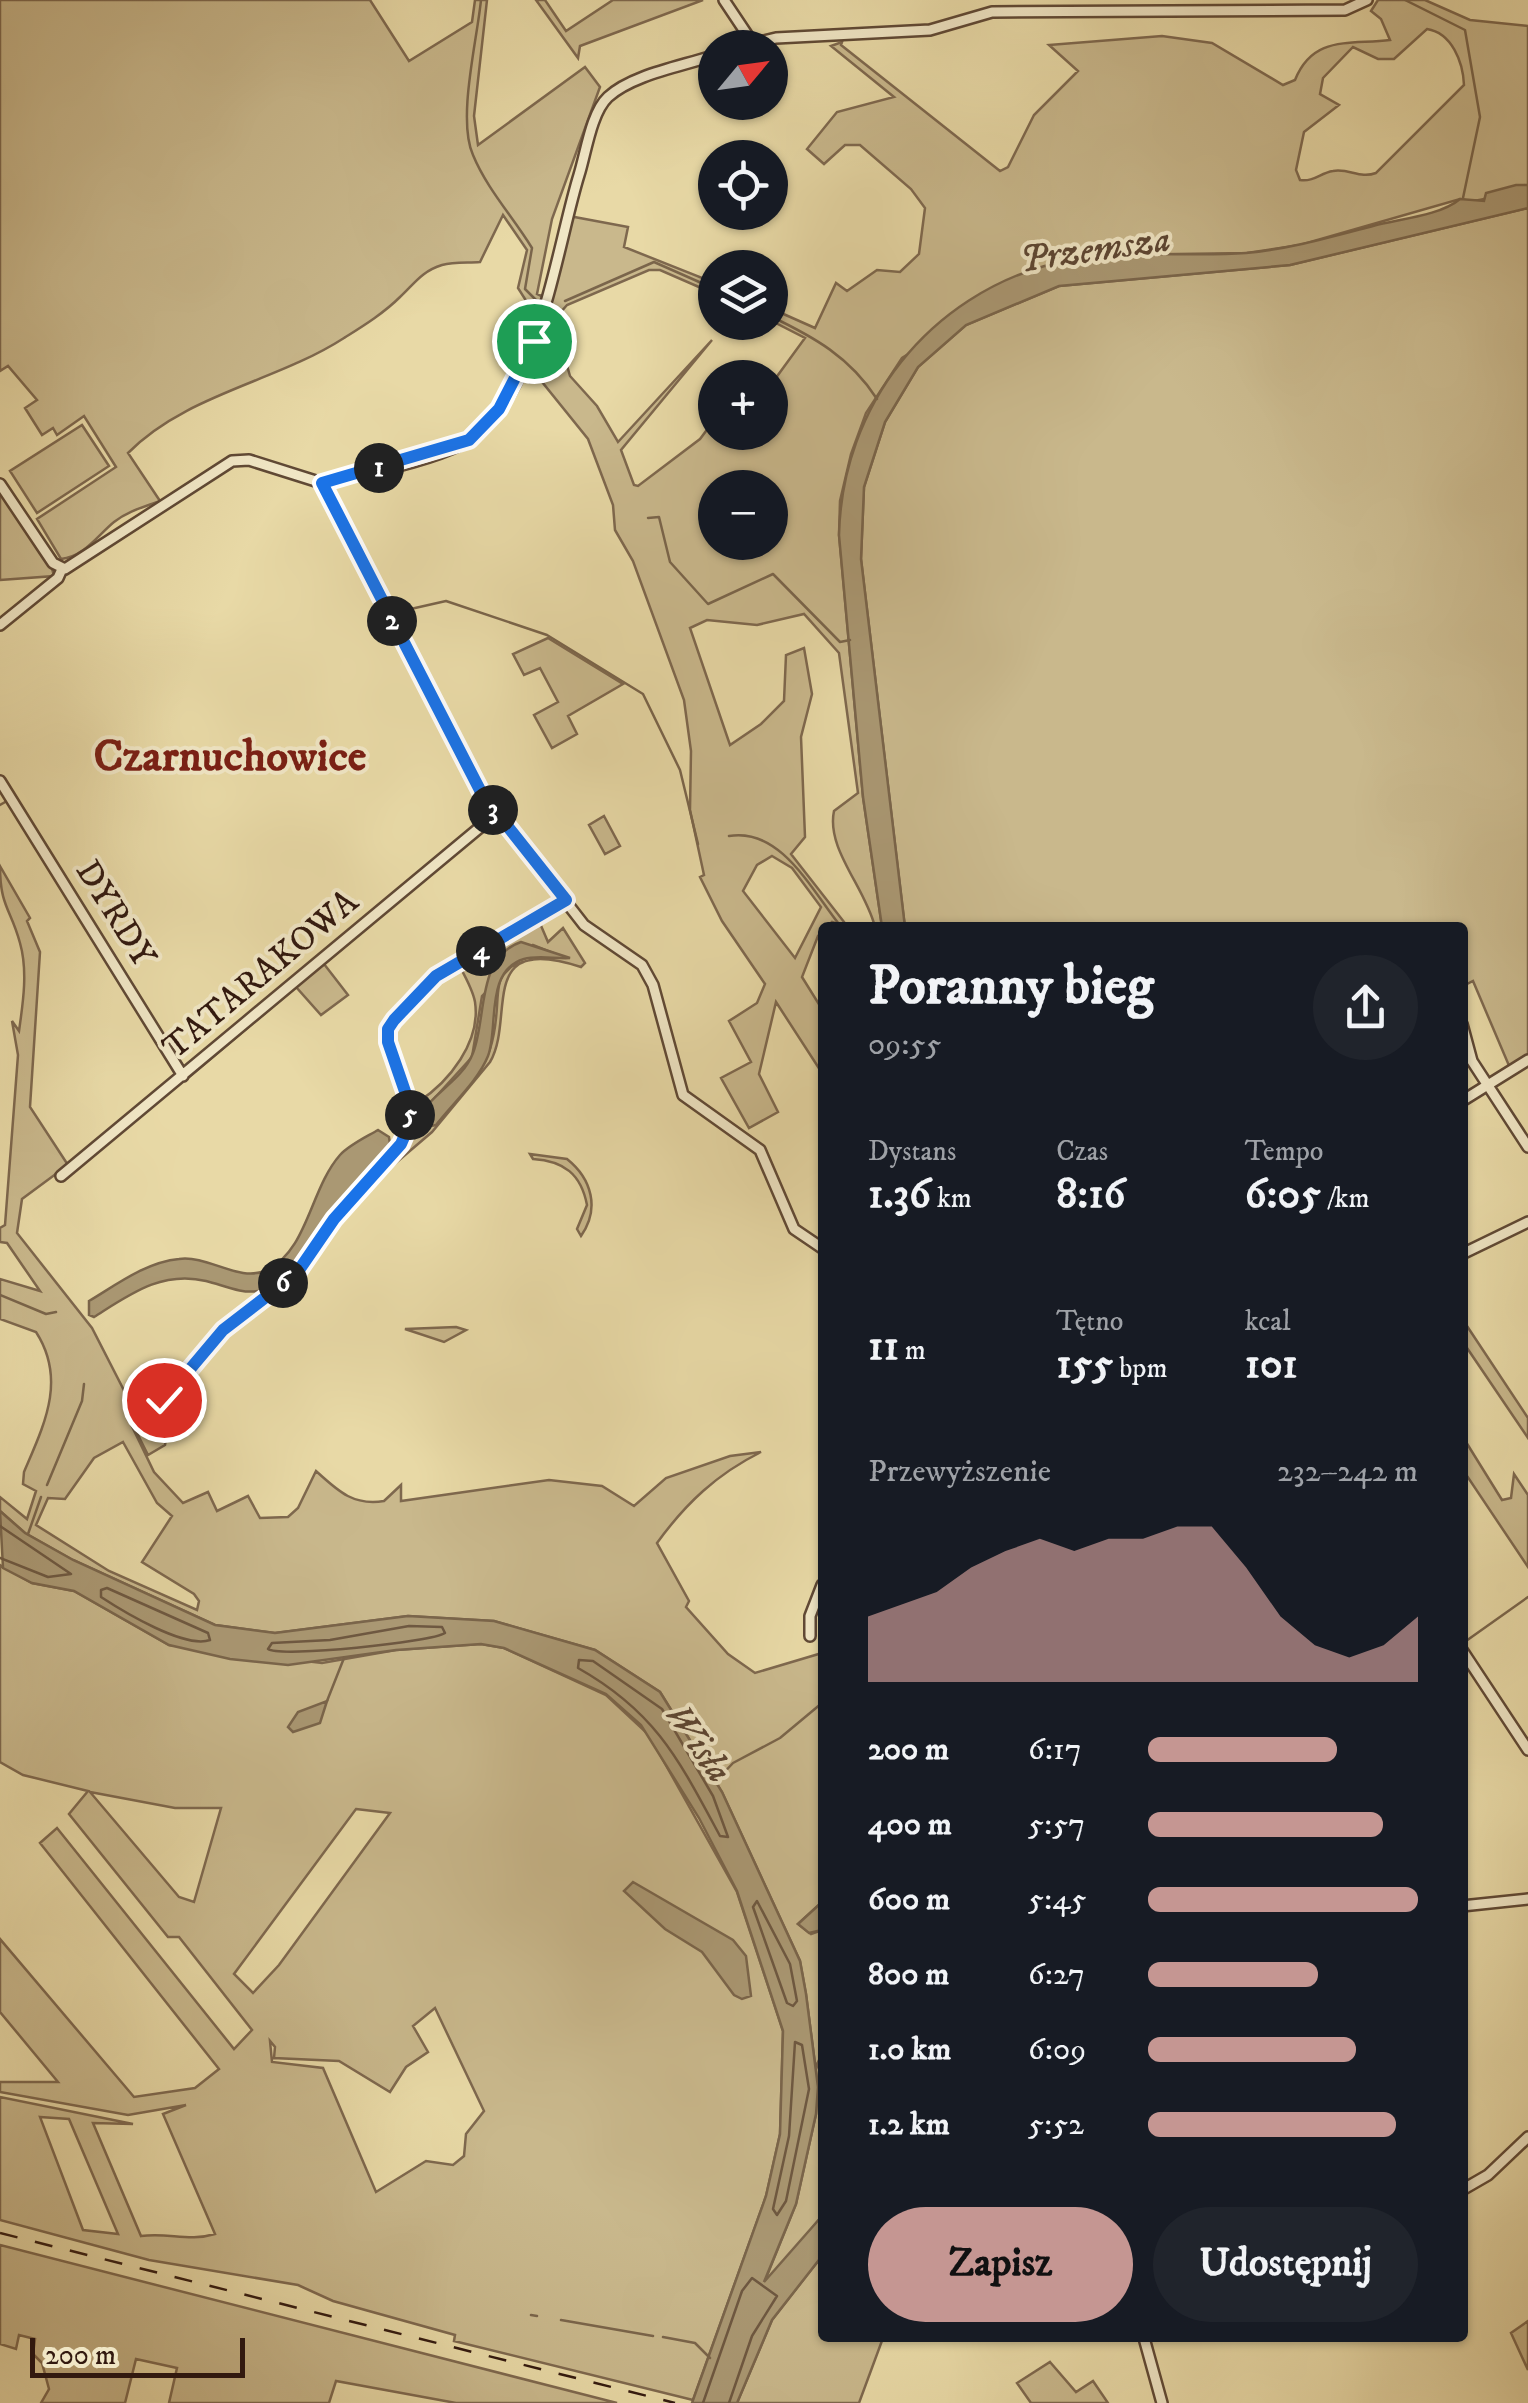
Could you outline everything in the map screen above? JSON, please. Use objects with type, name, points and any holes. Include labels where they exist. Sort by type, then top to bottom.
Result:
[{"type":"street","points":[[724,0],[744,30]]},
{"type":"street","points":[[788,39],[930,30],[992,12],[1345,10],[1367,0]]},
{"type":"street","points":[[0,625],[58,578],[62,569],[74,565],[232,461],[250,460],[322,483],[458,446],[486,425],[544,318],[568,210],[603,103],[619,89],[698,61]]},
{"type":"street","points":[[322,483],[442,720],[496,814],[602,940],[633,955],[642,965],[653,985],[683,1095],[763,1154],[796,1232],[818,1246]]},
{"type":"street","points":[[0,484],[53,563],[62,569]]},
{"type":"street","name":"DYRDY","points":[[0,781],[183,1076]]},
{"type":"street","name":"TATARAKOWA","points":[[61,1176],[496,814]]},
{"type":"street","points":[[179,1422],[164,1400],[168,1390],[204,1358],[232,1322],[297,1273],[334,1219],[406,1137],[410,1102],[388,1036],[394,1020],[436,976],[566,900]]},
{"type":"street","points":[[1468,1048],[1486,1084],[1528,1147]]},
{"type":"street","points":[[1468,1097],[1528,1060]]},
{"type":"street","points":[[1468,1251],[1528,1222]]},
{"type":"street","points":[[810,1636],[810,1616],[818,1595]]},
{"type":"street","points":[[1468,1659],[1528,1750]]},
{"type":"street","points":[[1468,1905],[1528,1899]]},
{"type":"street","points":[[1468,2186],[1488,2174],[1528,2137]]},
{"type":"street","points":[[1145,2342],[1162,2403]]},
{"type":"shaded area","points":[[0,0],[370,0],[409,61],[472,22],[475,0],[487,0],[474,116],[478,145],[585,67],[600,87],[552,219],[537,294],[546,298],[520,363],[514,346],[532,310],[518,288],[527,250],[503,215],[480,262],[447,264],[429,271],[387,308],[344,338],[290,366],[204,402],[151,433],[128,453],[160,501],[125,515],[84,550],[61,559],[37,519],[116,467],[84,416],[57,435],[53,428],[42,435],[25,408],[37,400],[8,366],[0,371]]},
{"type":"shaded area","points":[[536,0],[545,0],[566,31],[613,0],[703,0],[580,46],[578,58]]},
{"type":"shaded area","points":[[1378,0],[1425,0],[1470,20],[1528,26],[1528,185],[1478,200],[1460,199],[1300,245],[1247,253],[1107,255],[1056,263],[902,358],[866,413],[840,501],[839,535],[863,797],[881,922],[873,922],[841,854],[833,825],[834,811],[858,793],[839,653],[804,614],[757,625],[707,620],[690,628],[730,745],[761,724],[784,701],[786,655],[804,648],[812,694],[801,737],[805,837],[791,854],[844,922],[818,922],[818,936],[802,977],[818,1003],[818,1067],[776,1002],[759,1074],[778,1112],[749,1128],[721,1078],[751,1062],[729,1021],[757,1003],[765,984],[722,921],[700,877],[704,875],[690,810],[691,751],[684,700],[633,561],[615,530],[613,505],[588,439],[538,377],[530,382],[523,370],[549,314],[569,216],[628,227],[624,247],[698,276],[698,287],[660,270],[649,270],[567,305],[554,320],[570,376],[597,406],[618,442],[712,340],[621,450],[634,485],[638,486],[698,441],[698,450],[788,450],[788,361],[805,338],[788,329],[788,316],[815,328],[836,283],[847,291],[877,270],[900,272],[919,254],[925,208],[911,189],[860,145],[845,145],[824,164],[807,149],[837,112],[894,97],[831,46],[842,42],[1000,171],[1008,167],[1034,115],[1078,71],[1049,45],[1162,36],[1212,43],[1283,85],[1295,80],[1312,55],[1322,49],[1390,40],[1381,19],[1371,11]],"holes":[[[1427,29],[1443,36],[1455,50],[1464,85],[1376,173],[1333,171],[1300,180],[1296,170],[1304,132],[1339,105],[1320,94],[1323,78],[1353,47],[1378,59],[1394,59]],[[772,856],[792,868],[821,907],[795,958],[743,891],[757,865]]]},
{"type":"shaded area","points":[[1528,208],[1528,1057],[1510,1068],[1473,981],[1468,984],[1468,922],[904,922],[861,559],[864,487],[885,422],[918,367],[966,325],[1059,286],[1290,265]]},
{"type":"shaded area","points":[[82,425],[109,466],[37,513],[10,471]]},
{"type":"shaded area","points":[[0,491],[51,565],[54,576],[0,580]]},
{"type":"shaded area","points":[[548,638],[623,684],[568,716],[577,734],[552,748],[534,715],[558,702],[540,668],[524,675],[513,654]]},
{"type":"shaded area","points":[[604,816],[620,846],[605,854],[589,825]]},
{"type":"shaded area","points":[[0,866],[30,918],[27,921],[40,952],[30,1107],[68,1165],[22,1199],[17,1233],[92,1328],[131,1404],[144,1397],[149,1386],[145,1376],[160,1363],[167,1370],[181,1365],[186,1370],[158,1397],[127,1416],[154,1472],[183,1503],[208,1492],[217,1511],[248,1496],[260,1518],[288,1517],[298,1508],[316,1471],[339,1491],[363,1501],[384,1501],[401,1485],[401,1501],[549,1480],[602,1486],[634,1506],[666,1478],[730,1456],[761,1452],[703,1491],[657,1543],[689,1601],[686,1607],[728,1654],[755,1673],[818,1654],[818,1906],[798,1924],[811,1934],[818,1931],[818,2087],[800,1961],[722,1792],[660,1692],[595,1650],[494,1621],[408,1616],[275,1633],[215,1625],[73,1560],[25,1533],[0,1511],[0,1497],[27,1519],[36,1491],[23,1484],[24,1472],[45,1420],[51,1385],[45,1350],[36,1332],[0,1319],[0,1279],[40,1291],[7,1243],[0,1242],[0,1228],[5,1225],[18,1055],[12,1021],[19,1031],[24,976],[20,943],[4,899]],"holes":[[[123,1442],[157,1503],[172,1516],[142,1562],[194,1594],[199,1601],[197,1610],[109,1571],[36,1525],[48,1498],[65,1499],[94,1458]]]},
{"type":"shaded area","points":[[423,881],[324,964],[348,995],[321,1015],[296,987],[188,1078],[418,882]]},
{"type":"shaded area","points":[[539,921],[548,942],[563,928],[585,963],[581,967],[548,959],[529,961],[563,957],[533,945],[508,970],[524,962],[512,970],[506,985],[497,1044],[490,1062],[432,1132],[391,1167],[420,1122],[425,1127],[486,1057],[504,974],[482,996],[472,1057],[421,1113],[418,1102],[451,1072],[473,1032],[475,1002],[459,965]]},
{"type":"shaded area","points":[[530,1154],[567,1159],[582,1176],[592,1205],[581,1236],[577,1229],[587,1205],[580,1185],[562,1166],[533,1159]]},
{"type":"shaded area","points":[[1468,1328],[1528,1418],[1528,1438],[1468,1349]]},
{"type":"shaded area","points":[[405,1329],[466,1330],[444,1342]]},
{"type":"shaded area","points":[[142,1414],[152,1437],[168,1428],[165,1445],[148,1455],[131,1421]]},
{"type":"shaded area","points":[[1468,1445],[1502,1500],[1511,1498],[1514,1474],[1528,1495],[1528,1567],[1468,1477]]},
{"type":"shaded area","points":[[0,1565],[32,1583],[74,1591],[169,1645],[322,1663],[396,1650],[481,1644],[504,1648],[606,1695],[649,1735],[737,1892],[783,2031],[780,2134],[766,2196],[693,2400],[454,2341],[455,2335],[333,2301],[298,2285],[149,2260],[0,2220],[0,2097],[133,2124],[93,2123],[141,2236],[215,2234],[163,2114],[186,2105],[128,2115],[0,2092],[0,2082],[58,2082],[0,2012],[0,1939],[134,2097],[195,2088],[219,2069],[40,1843],[57,1828],[234,2049],[252,2030],[179,1937],[168,1937],[69,1814],[88,1791],[23,1775],[0,1762]],"holes":[[[90,1792],[175,1808],[221,1808],[194,1902],[179,1897]],[[356,1809],[390,1813],[279,1965],[253,1993],[234,1974]],[[435,2008],[484,2111],[466,2134],[464,2156],[453,2165],[426,2161],[376,2192],[323,2068],[272,2062],[270,2041],[275,2047],[274,2058],[339,2061],[390,2092],[406,2067],[428,2052],[413,2026]],[[40,2117],[69,2119],[118,2234],[83,2230]]]},
{"type":"shaded area","points":[[818,2087],[818,2221],[764,2283],[796,2204],[816,2114]]},
{"type":"shaded area","points":[[0,2245],[617,2403],[456,2403],[336,2381],[329,2403],[169,2403],[177,2368],[136,2359],[125,2403],[41,2403],[49,2389],[42,2363],[33,2354],[35,2339],[19,2335],[16,2349],[0,2344]]},
{"type":"shaded area","points":[[818,2261],[818,2342],[882,2342],[859,2403],[737,2403],[772,2320]]},
{"type":"shaded area","points":[[1528,2321],[1528,2370],[1511,2333]]},
{"type":"shaded area","points":[[1050,2362],[1076,2392],[1093,2381],[1108,2403],[1031,2403],[1017,2383]]},
{"type":"water","points":[[1528,185],[1528,208],[1290,265],[1059,286],[966,325],[918,367],[885,422],[864,487],[861,559],[904,922],[881,922],[863,797],[839,535],[844,487],[856,442],[875,400],[901,362],[932,329],[969,301],[1010,279],[1055,263],[1102,255],[1222,254],[1278,249],[1430,213],[1460,199],[1484,201],[1486,193]]},
{"type":"water","points":[[521,942],[570,958],[529,958],[511,965],[498,988],[491,1044],[484,1065],[436,1125],[425,1127],[421,1113],[463,1070],[473,1053],[485,990],[496,961]]},
{"type":"water","points":[[378,1130],[389,1137],[390,1144],[326,1226],[270,1284],[258,1291],[245,1291],[190,1278],[175,1279],[147,1287],[94,1317],[89,1315],[89,1301],[132,1275],[167,1261],[190,1259],[246,1273],[267,1270],[281,1261],[300,1234],[340,1155]]},
{"type":"water","points":[[0,1511],[25,1533],[73,1560],[215,1625],[275,1633],[408,1616],[494,1621],[595,1650],[660,1692],[722,1792],[800,1961],[818,2087],[816,2114],[796,2204],[764,2282],[818,2221],[818,2261],[772,2320],[737,2403],[692,2403],[766,2196],[780,2134],[783,2031],[737,1891],[699,1818],[641,1725],[606,1694],[504,1648],[481,1644],[396,1650],[288,1665],[230,1659],[169,1645],[74,1591],[32,1583],[3,1568]]},
{"type":"water","points":[[327,1701],[320,1723],[293,1732],[288,1727],[298,1712]]},
{"type":"water","points":[[633,1882],[733,1940],[746,1956],[751,1996],[742,1999],[734,1995],[702,1952],[665,1929],[624,1891]]},
{"type":"water","points":[[818,1906],[818,1931],[809,1933],[798,1924]]},
{"type":"waterway","points":[[481,0],[467,101],[469,140],[485,180],[532,248],[525,289],[537,301]]},
{"type":"waterway","points":[[1405,0],[1465,30],[1480,117],[1463,198]]},
{"type":"waterway","points":[[565,301],[654,262],[698,281]]},
{"type":"waterway","points":[[788,325],[830,350],[855,371],[877,399]]},
{"type":"waterway","points":[[648,518],[659,517],[670,562],[708,604],[773,574],[840,642],[850,640]]},
{"type":"waterway","points":[[393,613],[446,601],[547,635],[643,694],[680,770],[698,844]]},
{"type":"waterway","points":[[0,805],[7,801]]},
{"type":"waterway","points":[[729,836],[748,836],[780,852],[838,922]]},
{"type":"waterway","points":[[0,1295],[46,1314],[56,1312]]},
{"type":"waterway","points":[[47,1485],[82,1401],[84,1384]]},
{"type":"waterway","points":[[28,1534],[41,1497]]},
{"type":"waterway","points":[[1468,1640],[1528,1597]]},
{"type":"waterway","points":[[327,1701],[344,1658]]},
{"type":"waterway","name":"Wisła","points":[[716,1781],[733,1763],[780,1738],[818,1706]]},
{"type":"waterway","points":[[531,2315],[537,2316]]},
{"type":"waterway","points":[[561,2320],[653,2336]]},
{"type":"waterway","points":[[663,2337],[695,2343],[710,2358]]},
{"type":"railway","points":[[0,2233],[675,2403]]},
{"type":"district","name":"Czarnuchowice","points":[[230,757]]},
{"type":"route","points":[[164,1400],[168,1390],[204,1358],[223,1330],[297,1273],[334,1219],[401,1144],[408,1132],[410,1106],[388,1042],[388,1029],[394,1020],[436,976],[566,900],[482,794],[322,483],[469,440],[499,409],[534,341]]},
{"type":"water label","name":"Przemsza","points":[[1095,250]]}]
